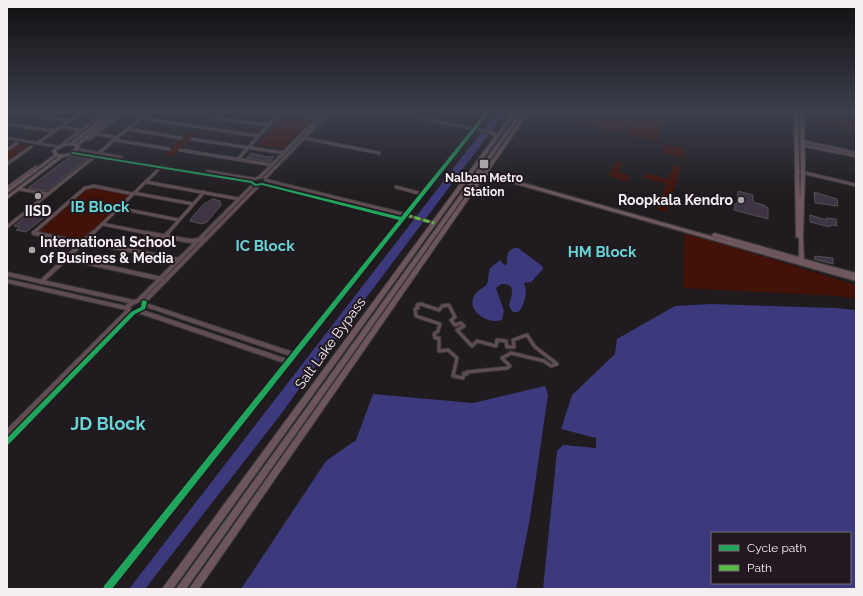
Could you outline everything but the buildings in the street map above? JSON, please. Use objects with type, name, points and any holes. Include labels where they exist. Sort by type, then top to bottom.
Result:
[{"type":"main road","points":[[7,192],[57,149],[71,144],[75,141]]},
{"type":"main road","points":[[7,198],[62,156],[76,149],[86,141]]},
{"type":"main road","name":"Salt Lake Bypass","points":[[194,589],[440,226],[495,141]]},
{"type":"main road","name":"Salt Lake Bypass","points":[[167,589],[482,172],[503,141]]},
{"type":"main road","name":"Salt Lake Bypass","points":[[500,146],[504,141]]},
{"type":"main road","points":[[797,141],[800,261]]},
{"type":"main road","points":[[800,261],[803,173],[802,143]]},
{"type":"main road","points":[[71,144],[76,149]]},
{"type":"main road","points":[[57,149],[62,156]]},
{"type":"main road","points":[[797,152],[803,154]]},
{"type":"main road","points":[[482,172],[699,232],[856,279]]},
{"type":"main road","name":"Salt Lake Bypass","points":[[181,589],[440,226]]},
{"type":"main road","points":[[800,261],[856,275]]},
{"type":"street","points":[[12,141],[17,143],[57,149]]},
{"type":"street","points":[[22,141],[38,143],[57,149]]},
{"type":"street","points":[[7,227],[113,141]]},
{"type":"street","points":[[119,141],[169,149]]},
{"type":"street","points":[[203,141],[284,153]]},
{"type":"street","points":[[238,160],[254,141]]},
{"type":"street","points":[[7,433],[140,302],[166,280],[206,239],[272,165],[299,141]]},
{"type":"street","points":[[7,442],[132,311],[160,278],[197,240],[300,141]]},
{"type":"street","points":[[326,141],[379,153]]},
{"type":"street","points":[[107,589],[422,194],[466,141]]},
{"type":"street","points":[[7,150],[17,143]]},
{"type":"street","points":[[802,143],[856,155]]},
{"type":"street","points":[[7,164],[31,147]]},
{"type":"street","points":[[76,149],[97,155],[259,181],[440,226]]},
{"type":"street","points":[[180,150],[272,165]]},
{"type":"street","points":[[144,162],[178,168]]},
{"type":"street","points":[[41,282],[162,166]]},
{"type":"street","points":[[7,188],[36,167]]},
{"type":"street","points":[[797,171],[856,185]]},
{"type":"street","points":[[146,182],[239,199]]},
{"type":"street","points":[[179,260],[33,232],[84,188],[94,186],[193,204]]},
{"type":"street","points":[[396,186],[422,194]]},
{"type":"street","points":[[19,189],[48,194]]},
{"type":"street","points":[[164,237],[204,192]]},
{"type":"street","points":[[118,208],[179,220]]},
{"type":"street","points":[[7,221],[13,222]]},
{"type":"street","points":[[102,224],[190,241],[206,239]]},
{"type":"street","points":[[66,258],[166,280]]},
{"type":"street","points":[[7,274],[140,302],[187,320],[294,355]]},
{"type":"street","points":[[7,281],[113,304],[182,325],[289,362]]},
{"type":"street","points":[[54,291],[60,286]]},
{"type":"street","points":[[113,304],[118,298]]},
{"type":"street","points":[[421,304],[439,310],[442,306],[448,305],[454,317],[451,320],[452,322],[456,325],[461,323],[464,326],[457,330],[472,346],[477,341],[496,346],[497,340],[506,341],[507,347],[514,347],[513,340],[527,335],[535,347],[557,364],[551,366],[544,361],[511,353],[502,358],[510,366],[507,368],[467,372],[467,374],[464,373],[463,378],[453,376],[457,358],[448,350],[439,351],[439,338],[435,338],[434,334],[438,330],[440,324],[416,316],[416,309],[418,308],[417,305],[421,304]]},
{"type":"street","points":[[182,325],[187,320]]},
{"type":"street","points":[[237,344],[242,338]]},
{"type":"shaded area","points":[[179,141],[190,141],[174,156],[164,154]]},
{"type":"shaded area","points":[[261,141],[291,141],[284,148],[258,145]]},
{"type":"shaded area","points":[[475,141],[484,141],[278,418],[145,589],[129,589]]},
{"type":"shaded area","points":[[17,144],[32,146],[7,165],[7,151]]},
{"type":"shaded area","points":[[664,144],[685,148],[684,158],[662,153]]},
{"type":"shaded area","points":[[616,161],[622,163],[619,172],[630,176],[627,182],[609,176]]},
{"type":"shaded area","points":[[674,165],[681,167],[667,212],[657,209],[666,184],[643,178],[645,173],[668,179]]},
{"type":"shaded area","points":[[93,187],[132,194],[81,242],[35,232],[85,189]]},
{"type":"shaded area","points":[[684,232],[856,285],[856,299],[838,296],[683,288]]},
{"type":"shaded area","points":[[514,248],[518,248],[541,265],[543,269],[531,282],[524,283],[526,290],[525,298],[518,312],[513,312],[509,306],[512,288],[507,284],[501,284],[496,288],[504,311],[502,320],[488,320],[480,316],[475,310],[472,303],[474,295],[487,284],[490,268],[500,260],[504,265],[507,264],[508,253]]},
{"type":"shaded area","points":[[711,304],[856,310],[856,589],[543,589],[557,451],[563,445],[596,448],[596,438],[561,429],[572,395],[615,354],[617,339],[675,306]]},
{"type":"shaded area","points":[[545,386],[548,395],[530,518],[516,589],[241,589],[326,461],[356,440],[373,394],[473,403]]},
{"type":"marked path","points":[[406,215],[434,223]]},
{"type":"cycle path","points":[[107,589],[465,141]]},
{"type":"cycle path","points":[[73,153],[252,182],[255,185],[262,184],[403,219]]},
{"type":"cycle path","points":[[7,442],[133,313],[143,308],[144,302]]},
{"type":"place","name":"Nalban Metro Station","points":[[484,164]]},
{"type":"place","name":"IISD","points":[[38,196]]},
{"type":"place","name":"Roopkala Kendro","points":[[741,200]]},
{"type":"place","name":"International School of Business & Media","points":[[32,250]]},
{"type":"district","name":"IB Block","points":[[100,207]]},
{"type":"district","name":"IC Block","points":[[265,246]]},
{"type":"district","name":"HM Block","points":[[602,252]]},
{"type":"district","name":"JD Block","points":[[108,423]]}]
